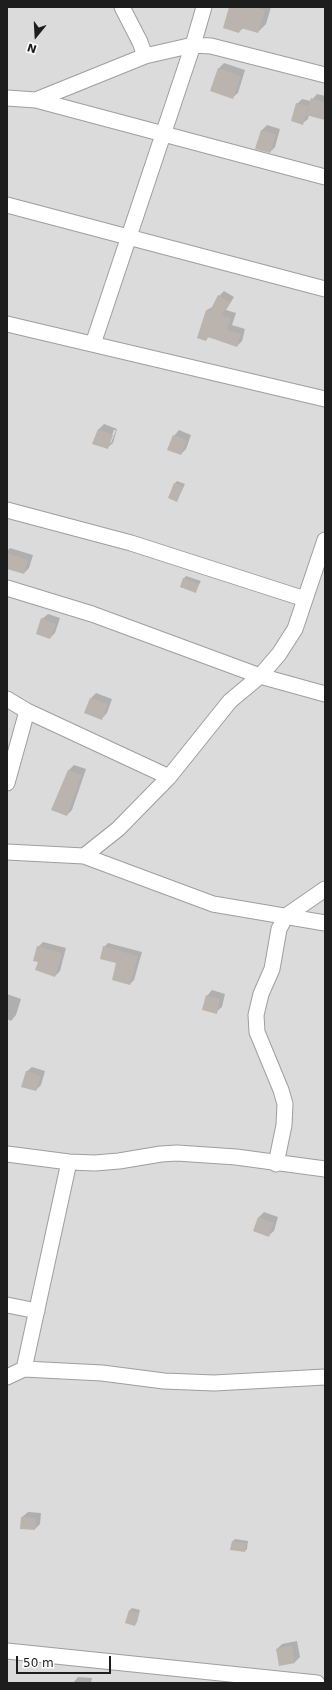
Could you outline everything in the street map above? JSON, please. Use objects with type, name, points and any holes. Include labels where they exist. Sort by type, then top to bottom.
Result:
[{"type":"street","points":[[122,7],[140,42],[145,56]]},
{"type":"street","points":[[93,344],[193,45],[204,7]]},
{"type":"street","points":[[36,100],[145,56],[193,45],[211,46],[325,74]]},
{"type":"street","points":[[7,98],[36,100],[325,177]]},
{"type":"street","points":[[8,209],[129,237],[325,289]]},
{"type":"street","points":[[7,324],[325,399]]},
{"type":"street","points":[[7,510],[131,543],[305,599]]},
{"type":"street","points":[[84,856],[118,829],[169,777],[230,701],[260,676],[280,654],[295,629],[325,540]]},
{"type":"street","points":[[7,588],[92,614],[260,676],[325,694]]},
{"type":"street","points":[[7,699],[27,711],[169,777]]},
{"type":"street","points":[[7,783],[27,711]]},
{"type":"street","points":[[7,852],[84,856],[213,904],[325,923]]},
{"type":"street","points":[[276,1164],[284,1126],[285,1104],[281,1090],[257,1032],[256,1015],[261,994],[272,969],[279,928],[286,916],[325,889]]},
{"type":"street","points":[[7,1154],[69,1162],[119,1161],[160,1154],[177,1153],[236,1157],[276,1164],[325,1169]]},
{"type":"street","points":[[24,1369],[69,1162]]},
{"type":"street","points":[[7,1305],[37,1311]]},
{"type":"street","points":[[7,1377],[24,1369],[102,1372],[164,1381],[207,1382],[325,1377]]},
{"type":"street","points":[[7,1651],[317,1683]]},
{"type":"shaded area","points":[[7,7],[325,7],[325,1683],[7,1683]]},
{"type":"building","points":[[229,7],[254,7],[265,10],[258,33],[241,28],[239,33],[223,28]]},
{"type":"building","points":[[218,68],[241,76],[233,99],[210,91]]},
{"type":"building","points":[[311,98],[325,102],[325,120],[306,115]]},
{"type":"building","points":[[296,103],[308,106],[303,125],[291,121]]},
{"type":"building","points":[[261,130],[276,134],[270,153],[255,149]]},
{"type":"building","points":[[218,295],[230,302],[222,315],[231,318],[227,330],[241,334],[237,347],[208,337],[206,341],[197,338],[206,310],[210,311]]},
{"type":"building","points":[[98,429],[113,435],[108,449],[92,444]]},
{"type":"building","points":[[173,435],[187,440],[181,455],[167,450]]},
{"type":"building","points":[[174,483],[183,486],[177,502],[168,498]]},
{"type":"building","points":[[7,553],[28,560],[24,574],[7,569]]},
{"type":"building","points":[[183,578],[199,584],[196,593],[180,587]]},
{"type":"building","points":[[41,618],[56,624],[50,639],[36,634]]},
{"type":"building","points":[[90,698],[108,704],[102,720],[84,713]]},
{"type":"building","points":[[68,770],[82,775],[67,816],[51,810]]},
{"type":"building","points":[[37,946],[62,953],[55,977],[35,970],[38,962],[33,961]]},
{"type":"building","points":[[103,946],[138,956],[130,985],[112,980],[116,963],[100,959]]},
{"type":"building","points":[[206,995],[220,999],[217,1014],[202,1010]]},
{"type":"building","points":[[26,1071],[41,1076],[36,1091],[21,1087]]},
{"type":"building","points":[[258,1217],[274,1223],[269,1237],[253,1231]]},
{"type":"building","points":[[21,1517],[36,1518],[35,1530],[20,1529]]},
{"type":"building","points":[[232,1541],[247,1543],[245,1552],[230,1550]]},
{"type":"building","points":[[129,1610],[139,1613],[135,1626],[125,1623]]},
{"type":"building","points":[[292,1645],[295,1663],[279,1666],[276,1649]]}]
